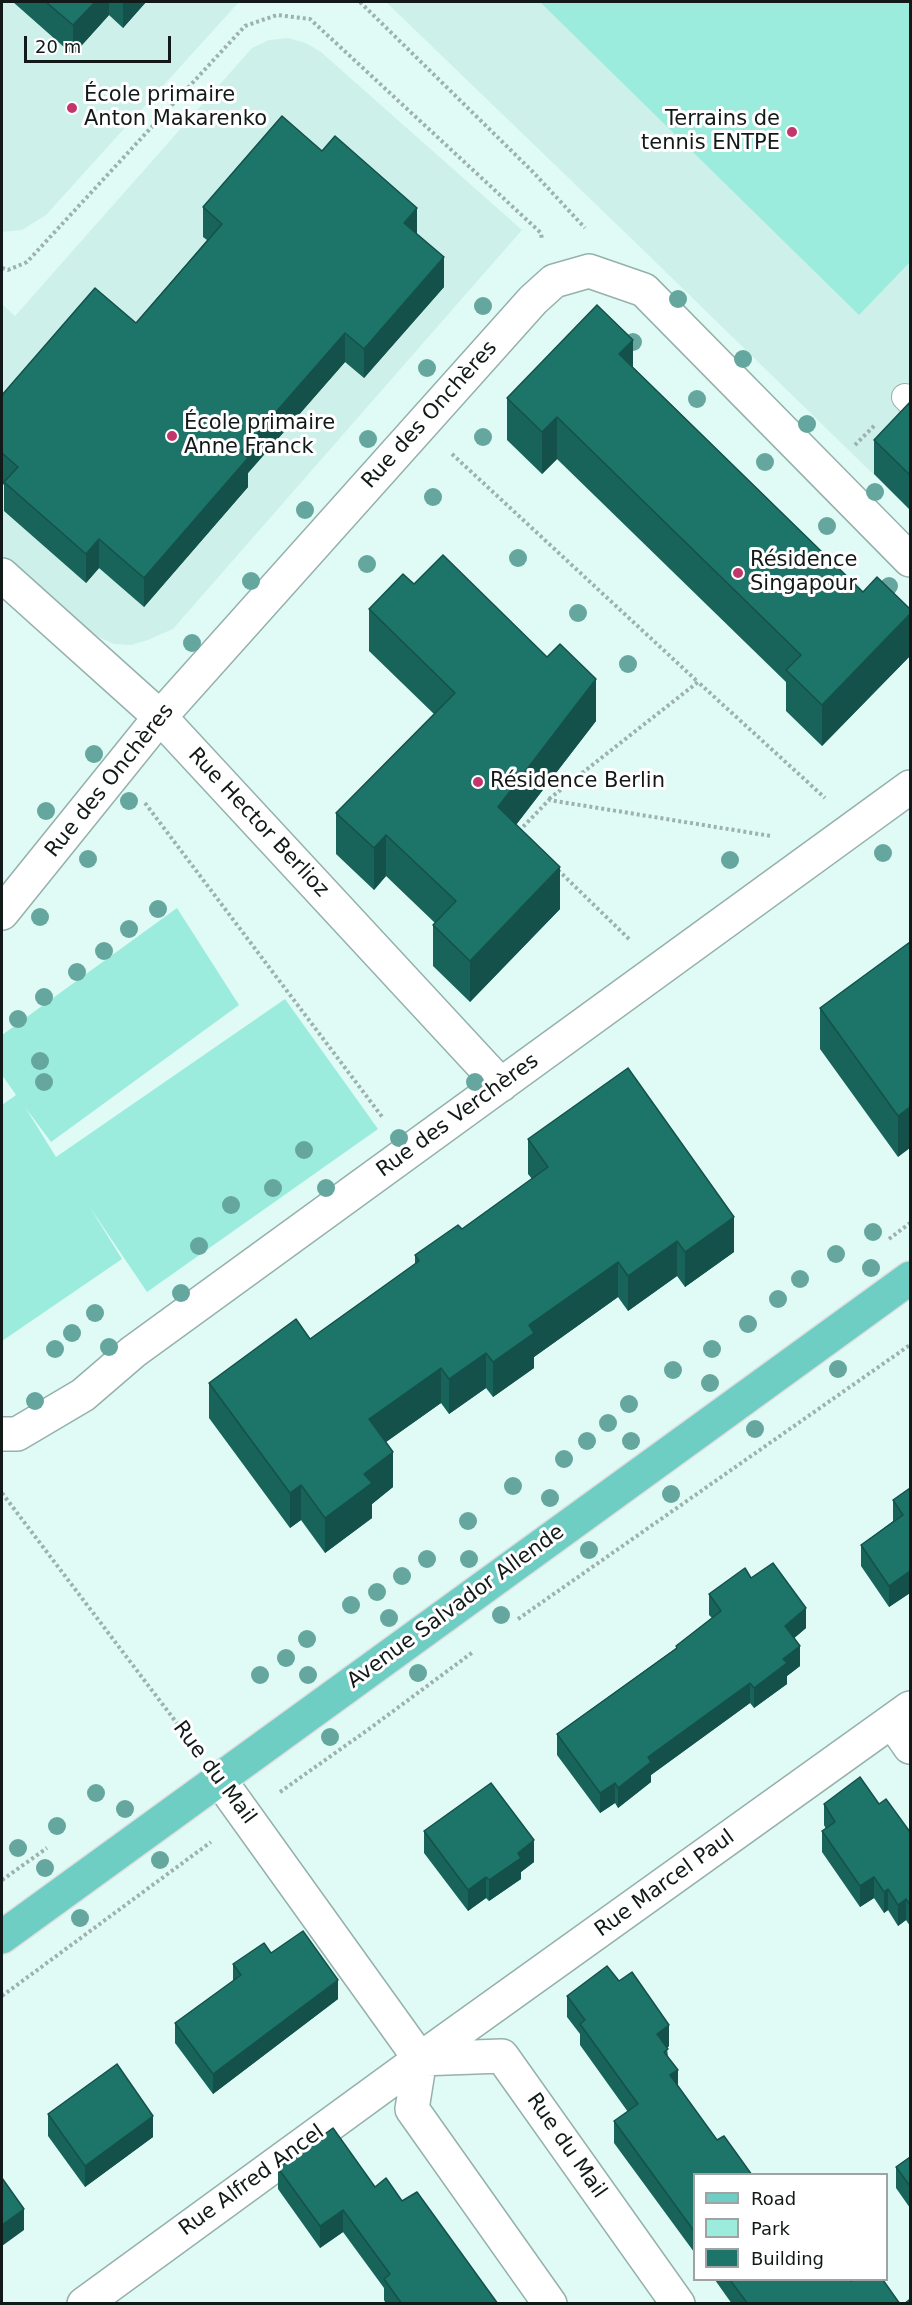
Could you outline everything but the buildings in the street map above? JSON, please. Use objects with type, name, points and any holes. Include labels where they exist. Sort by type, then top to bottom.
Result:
[{"type":"main road","name":"Avenue Salvador Allende","points":[[2,1937],[910,1278]]},
{"type":"street","name":"Rue des Onchères","points":[[2,913],[160,717],[420,425],[533,300],[554,281],[589,271],[644,290],[910,560]]},
{"type":"street","name":"Rue Hector Berlioz","points":[[2,575],[160,717],[501,1085]]},
{"type":"street","name":"Rue des Verchères","points":[[2,1434],[17,1434],[83,1395],[133,1352],[910,787]]},
{"type":"street","points":[[901,1715],[910,1747]]},
{"type":"street","name":"Rue Marcel Paul","points":[[420,2059],[901,1715]]},
{"type":"street","name":"Rue du Mail","points":[[219,1779],[420,2059],[502,2056],[678,2304]]},
{"type":"street","points":[[420,2059],[412,2109],[550,2304]]},
{"type":"street","name":"Rue Alfred Ancel","points":[[84,2304],[420,2059]]},
{"type":"path","points":[[360,2],[533,172],[588,231]]},
{"type":"path","points":[[2,268],[8,270],[27,261],[245,26],[277,15],[310,19],[541,233],[554,281]]},
{"type":"path","points":[[420,425],[698,682],[844,836]]},
{"type":"path","points":[[527,839],[519,831],[549,800],[698,682]]},
{"type":"path","points":[[119,768],[408,1152]]},
{"type":"path","points":[[549,800],[844,836]]},
{"type":"path","points":[[552,864],[660,969]]},
{"type":"path","points":[[508,1626],[910,1346]]},
{"type":"path","name":"Rue du Mail","points":[[2,1493],[219,1779]]},
{"type":"path","points":[[2,1996],[480,1646]]},
{"type":"shaded area","name":"École primaire Anton Makarenko","points":[[2,2],[239,2],[46,215],[22,230],[2,232]]},
{"type":"shaded area","points":[[386,2],[910,2],[910,510],[638,245]]},
{"type":"shaded area","name":"École primaire Anne Franck","points":[[288,38],[306,43],[321,52],[522,230],[173,629],[131,645],[114,644],[90,633],[2,555],[2,304],[15,316],[252,48],[269,40]]},
{"type":"green space","name":"Terrains de tennis ENTPE","points":[[540,2],[910,2],[910,262],[859,315]]},
{"type":"green space","points":[[177,908],[239,1005],[51,1142],[25,1107],[56,1157],[285,999],[378,1129],[147,1292],[89,1206],[122,1259],[2,1341],[2,1105],[16,1095],[2,1075],[2,1035]]},
{"type":"place","name":"École primaire Anton Makarenko","points":[[72,108]]},
{"type":"place","name":"Terrains de tennis ENTPE","points":[[792,132]]},
{"type":"place","name":"École primaire Anne Franck","points":[[172,436]]},
{"type":"place","name":"Résidence Singapour","points":[[738,573]]},
{"type":"place","name":"Résidence Berlin","points":[[478,782]]}]
